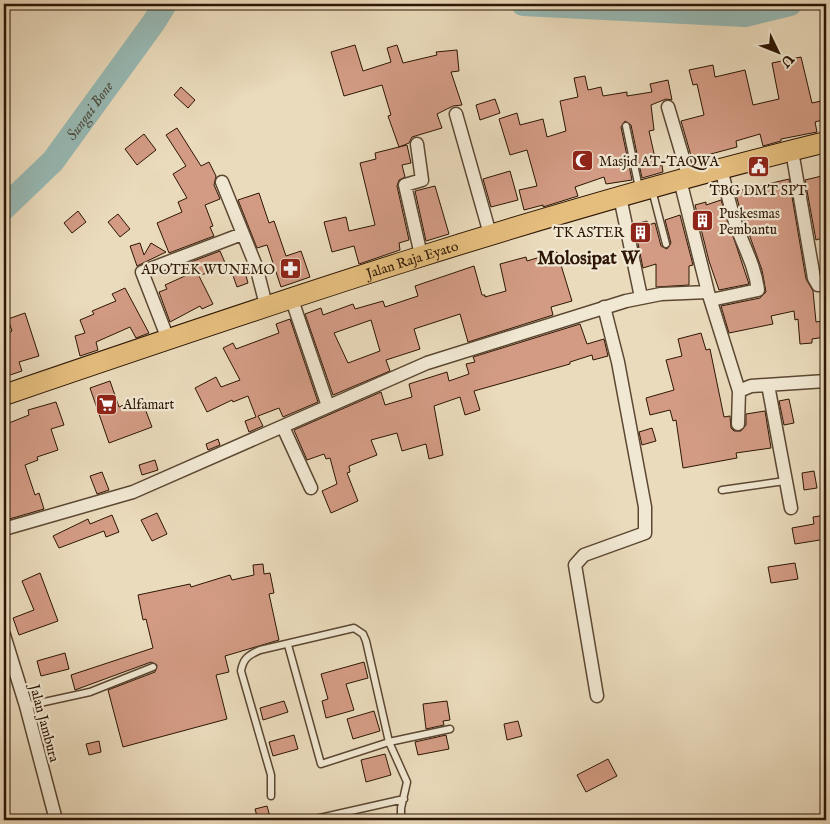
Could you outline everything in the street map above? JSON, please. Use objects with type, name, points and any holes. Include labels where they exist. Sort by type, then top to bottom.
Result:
[{"type":"main road","name":"Jalan Raja Eyato","points":[[4,395],[266,305],[421,255],[645,190],[826,142]]},
{"type":"street","points":[[668,107],[709,296],[739,392],[738,424]]},
{"type":"street","points":[[456,114],[490,234]]},
{"type":"street","points":[[417,144],[422,180],[405,185],[421,255]]},
{"type":"street","points":[[792,151],[814,278],[818,285],[826,285]]},
{"type":"street","points":[[4,529],[133,492],[427,363],[641,297],[709,296],[758,290],[756,276],[747,247],[736,222],[721,169]]},
{"type":"street","points":[[222,182],[256,266],[266,305]]},
{"type":"street","points":[[620,197],[641,297]]},
{"type":"street","points":[[168,339],[142,272],[242,234]]},
{"type":"street","points":[[291,297],[328,406]]},
{"type":"street","points":[[597,696],[576,565],[584,556],[645,533],[644,498],[618,362],[604,307]]},
{"type":"street","points":[[739,392],[751,386],[826,381]]},
{"type":"street","points":[[768,384],[791,508]]},
{"type":"street","points":[[283,426],[310,488]]},
{"type":"street","name":"Jalan Jambura","points":[[4,635],[26,706],[56,820]]},
{"type":"lane","points":[[626,126],[645,190],[666,244]]},
{"type":"lane","points":[[722,490],[785,481]]},
{"type":"lane","points":[[272,796],[270,775],[241,671],[242,662],[248,655],[260,650],[288,645],[348,628],[363,634],[390,742],[407,782],[401,808],[402,820]]},
{"type":"lane","points":[[288,645],[321,764],[390,742],[450,729]]},
{"type":"lane","points":[[26,706],[90,692],[153,667]]},
{"type":"lane","points":[[311,820],[404,799]]},
{"type":"building","points":[[355,45],[363,71],[391,62],[387,48],[397,45],[403,63],[437,55],[436,52],[457,50],[459,71],[451,72],[462,105],[453,106],[437,114],[442,128],[412,137],[409,143],[399,147],[388,116],[391,115],[382,85],[344,96],[331,52]]},
{"type":"building","points":[[801,57],[812,103],[826,100],[826,119],[815,122],[817,132],[781,139],[781,141],[763,146],[760,134],[736,141],[737,147],[692,159],[681,121],[704,115],[697,84],[693,85],[689,70],[713,65],[715,77],[745,70],[753,105],[779,99],[772,63]]},
{"type":"building","points":[[585,76],[588,90],[601,87],[603,96],[627,92],[627,96],[652,92],[650,84],[668,80],[672,100],[666,99],[651,105],[654,130],[649,131],[657,167],[662,165],[663,172],[642,178],[631,125],[625,121],[621,127],[632,180],[606,184],[604,177],[575,187],[578,196],[543,207],[543,205],[524,210],[519,190],[537,186],[527,150],[510,155],[499,119],[517,113],[520,125],[543,119],[547,137],[566,131],[560,101],[578,97],[574,78]]},
{"type":"building","points":[[181,87],[195,100],[188,108],[174,95]]},
{"type":"building","points":[[495,99],[500,113],[480,120],[476,105]]},
{"type":"building","points":[[177,128],[201,166],[209,162],[216,176],[214,185],[220,199],[205,205],[213,226],[210,227],[214,236],[169,253],[157,223],[182,212],[178,202],[187,198],[173,174],[186,166],[166,135]]},
{"type":"building","points":[[144,134],[156,150],[137,165],[125,149]]},
{"type":"building","points":[[407,145],[411,163],[402,165],[405,177],[399,180],[397,186],[409,240],[399,243],[400,250],[359,264],[354,246],[332,252],[324,222],[346,217],[349,231],[375,225],[360,163],[376,159],[375,153]]},
{"type":"building","points":[[510,171],[518,200],[491,207],[483,179]]},
{"type":"building","points":[[826,175],[826,237],[816,240],[805,180]]},
{"type":"building","points":[[789,179],[806,279],[813,291],[816,322],[822,321],[825,337],[812,339],[812,343],[800,344],[798,319],[795,320],[794,311],[771,316],[773,324],[729,333],[721,306],[760,298],[766,292],[762,270],[736,195],[739,195],[738,191]]},
{"type":"building","points":[[435,186],[449,234],[426,241],[415,191]]},
{"type":"building","points":[[259,193],[269,223],[274,221],[286,256],[301,251],[310,277],[281,287],[267,245],[257,248],[238,200]]},
{"type":"building","points":[[721,200],[749,284],[719,290],[709,261],[695,205],[706,202],[706,205]]},
{"type":"building","points":[[78,211],[86,222],[72,233],[64,223]]},
{"type":"building","points":[[118,214],[130,229],[120,237],[108,222]]},
{"type":"building","points":[[680,215],[693,265],[689,266],[689,285],[656,287],[656,264],[643,268],[634,224],[647,221],[648,225],[655,223],[661,246],[667,249],[671,243],[665,220]]},
{"type":"building","points":[[140,243],[144,255],[151,243],[166,252],[137,266],[130,246]]},
{"type":"building","points":[[220,251],[226,265],[199,276],[213,304],[202,309],[200,306],[170,322],[159,292],[167,289],[165,285],[187,275],[183,265]]},
{"type":"building","points":[[557,252],[572,301],[551,307],[553,315],[468,342],[460,314],[414,329],[420,349],[386,360],[390,371],[333,395],[305,314],[321,308],[323,315],[353,304],[355,309],[383,301],[385,307],[418,296],[415,286],[474,266],[482,295],[485,295],[485,297],[506,291],[500,264],[526,257],[527,261]],"holes":[[[371,320],[380,351],[348,363],[334,333]]]},
{"type":"building","points":[[243,265],[248,283],[237,287],[231,270]]},
{"type":"building","points":[[125,288],[149,333],[136,338],[130,327],[96,342],[98,350],[80,356],[75,336],[85,333],[80,320],[94,314],[92,311],[116,301],[112,294]]},
{"type":"building","points":[[25,313],[39,356],[19,362],[22,371],[4,377],[4,336],[12,331],[8,319]]},
{"type":"building","points":[[290,319],[318,402],[283,417],[279,408],[258,416],[263,426],[249,432],[245,421],[256,417],[248,396],[233,402],[232,400],[207,412],[195,388],[216,377],[221,387],[240,380],[223,348],[233,343],[236,349],[279,333],[276,324]]},
{"type":"building","points":[[580,324],[587,344],[604,339],[608,356],[593,360],[592,355],[570,362],[570,364],[474,391],[480,410],[465,415],[460,397],[434,406],[443,455],[429,459],[426,444],[402,451],[397,433],[371,440],[377,455],[349,466],[350,472],[347,473],[358,501],[331,513],[322,491],[337,484],[330,458],[326,459],[324,454],[307,460],[294,430],[381,392],[385,405],[412,397],[409,384],[447,372],[449,381],[469,374],[466,364],[475,362],[473,357]]},
{"type":"building","points":[[701,333],[706,350],[710,349],[724,417],[730,416],[731,428],[734,431],[741,431],[746,425],[746,414],[765,411],[771,448],[736,453],[737,458],[683,468],[676,420],[673,421],[670,410],[650,415],[646,398],[674,390],[666,360],[682,356],[678,339]]},
{"type":"building","points":[[110,381],[119,407],[141,398],[152,427],[109,443],[90,388]]},
{"type":"building","points":[[789,399],[794,423],[784,425],[779,401]]},
{"type":"building","points":[[56,402],[64,425],[51,429],[58,450],[37,457],[38,460],[25,465],[35,495],[39,493],[44,509],[6,520],[4,511],[4,425],[29,415],[28,410]]},
{"type":"building","points":[[652,428],[656,441],[642,445],[639,432]]},
{"type":"building","points":[[218,439],[220,445],[208,450],[206,444]]},
{"type":"building","points":[[155,460],[158,470],[142,475],[139,465]]},
{"type":"building","points":[[814,471],[817,488],[804,490],[802,473]]},
{"type":"building","points":[[102,472],[109,490],[97,494],[90,476]]},
{"type":"building","points":[[157,513],[167,534],[152,541],[141,520]]},
{"type":"building","points":[[112,515],[119,532],[106,537],[104,531],[59,548],[53,536],[88,519],[90,524]]},
{"type":"building","points":[[826,515],[826,539],[795,544],[792,528],[814,524],[813,517]]},
{"type":"building","points":[[795,563],[798,579],[771,583],[768,567]]},
{"type":"building","points":[[263,564],[264,574],[270,573],[274,593],[269,594],[279,640],[225,656],[229,672],[216,675],[227,719],[123,747],[108,690],[155,672],[157,665],[151,662],[75,690],[71,675],[153,648],[146,619],[143,620],[138,595],[190,584],[191,587],[230,575],[232,580],[254,575],[253,565]]},
{"type":"building","points":[[40,573],[58,621],[19,635],[13,618],[34,610],[22,581]]},
{"type":"building","points":[[65,653],[69,669],[41,676],[37,661]]},
{"type":"building","points":[[364,662],[368,678],[346,684],[354,710],[326,718],[322,701],[328,699],[321,674]]},
{"type":"building","points":[[284,701],[288,712],[263,720],[260,708]]},
{"type":"building","points":[[447,701],[450,720],[443,721],[444,725],[426,729],[423,704]]},
{"type":"building","points":[[374,711],[380,731],[353,739],[347,719]]},
{"type":"building","points":[[518,721],[522,736],[507,740],[504,724]]},
{"type":"building","points":[[294,735],[298,749],[273,756],[269,742]]},
{"type":"building","points":[[446,735],[449,749],[418,755],[415,742]]},
{"type":"building","points":[[99,741],[101,752],[89,755],[86,744]]},
{"type":"building","points":[[385,754],[391,775],[366,782],[361,760]]},
{"type":"building","points":[[608,759],[617,776],[586,792],[577,775]]},
{"type":"building","points":[[267,806],[271,820],[258,820],[255,809]]},
{"type":"waterway","name":"Sungai Bone","points":[[4,208],[53,161],[165,4]]},
{"type":"waterway","name":"Sungai Bone","points":[[523,4],[745,15],[790,4]]},
{"type":"place","name":"Masjid AT-TAQWA","points":[[583,161]]},
{"type":"place","name":"TBG DMT SPT","points":[[758,167]]},
{"type":"place","name":"Puskesmas Pembantu","points":[[703,221]]},
{"type":"place","name":"TK ASTER","points":[[640,232]]},
{"type":"place","name":"APOTEK WUNEMO","points":[[291,269]]},
{"type":"place","name":"Alfamart","points":[[107,404]]},
{"type":"district","name":"Molosipat W","points":[[588,257]]}]
